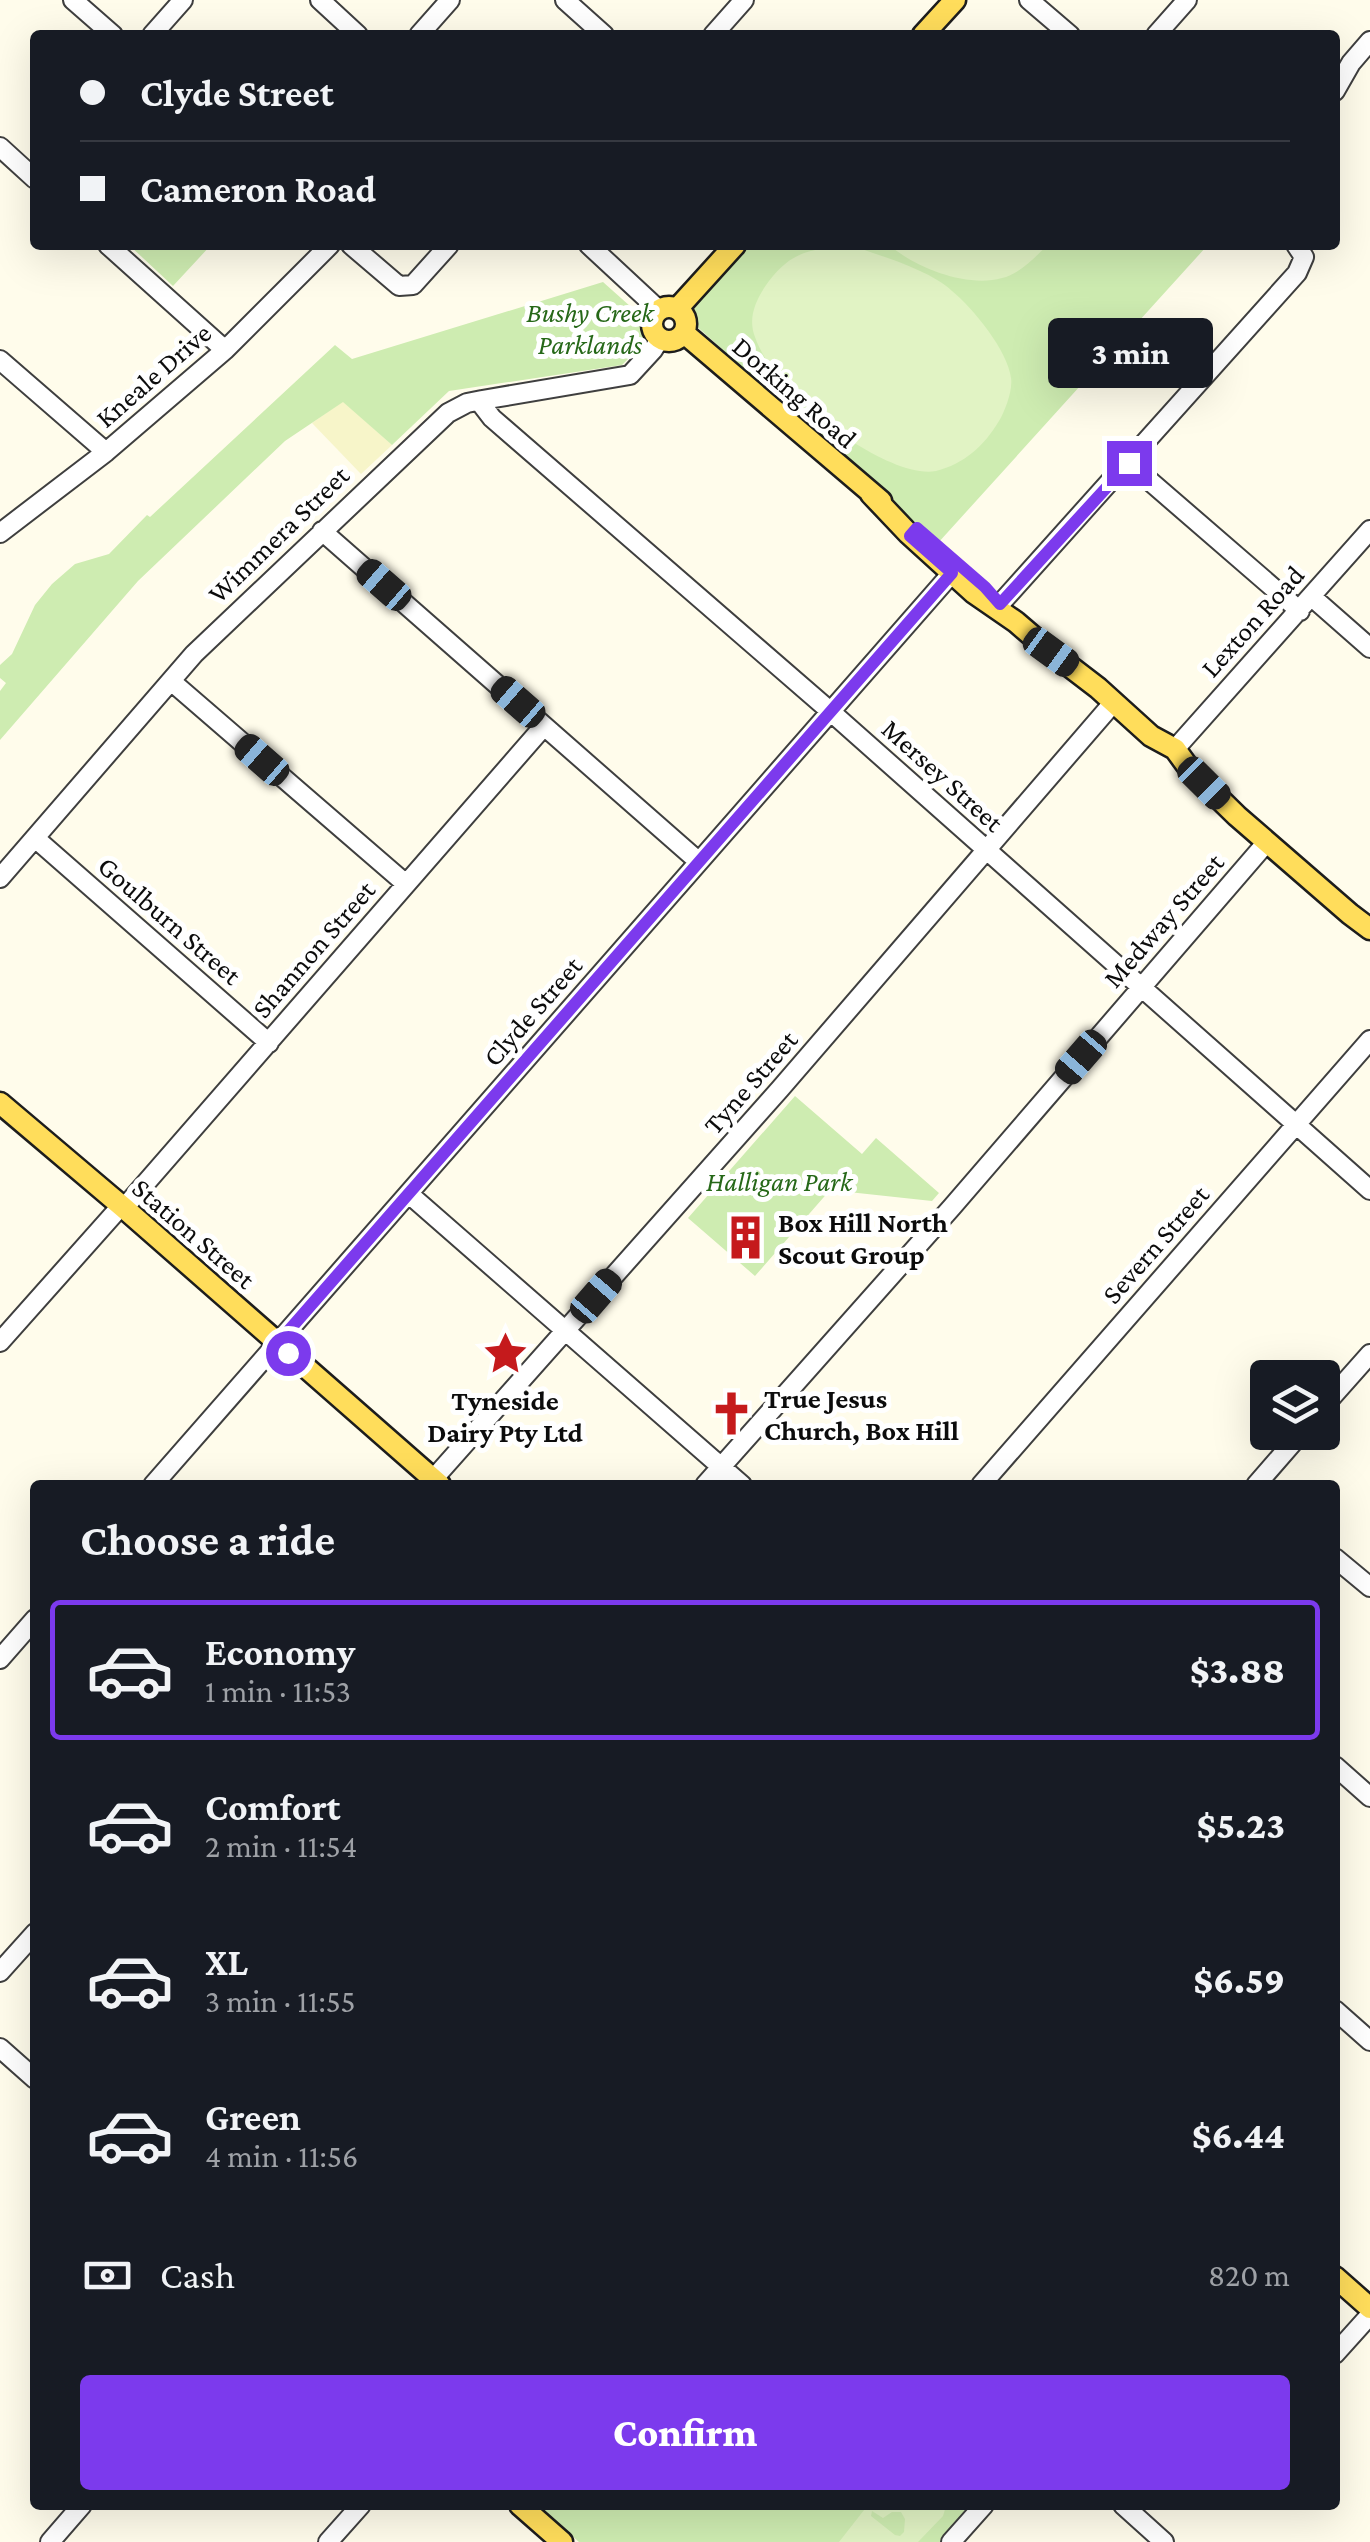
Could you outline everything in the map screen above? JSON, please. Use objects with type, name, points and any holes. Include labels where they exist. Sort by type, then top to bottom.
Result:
[{"type":"main road","points":[[928,30],[955,0]]},
{"type":"main road","points":[[668,309],[686,321],[684,332],[670,342],[656,335],[652,321],[731,250]]},
{"type":"main road","name":"Dorking Road","points":[[684,332],[914,532],[985,587],[998,606]]},
{"type":"main road","name":"Dorking Road","points":[[914,532],[952,573],[998,606],[1151,736],[1175,749],[1191,771],[1238,816],[1370,929]]},
{"type":"main road","name":"Dorking Road","points":[[1051,652],[1107,710],[1147,745],[1167,756],[1189,783],[1238,816]]},
{"type":"main road","name":"Dorking Road","points":[[1350,914],[1370,937]]},
{"type":"main road","name":"Station Street","points":[[0,1103],[431,1480]]},
{"type":"main road","points":[[1340,2282],[1370,2312]]},
{"type":"main road","points":[[526,2510],[562,2542]]},
{"type":"street","points":[[73,0],[107,30]]},
{"type":"street","points":[[156,30],[183,0]]},
{"type":"street","points":[[320,0],[353,30]]},
{"type":"street","points":[[424,30],[450,0]]},
{"type":"street","points":[[565,0],[598,30]]},
{"type":"street","points":[[717,30],[744,0]]},
{"type":"street","points":[[1029,0],[1064,30]]},
{"type":"street","points":[[1160,30],[1187,0]]},
{"type":"street","points":[[1340,83],[1370,41]]},
{"type":"street","points":[[0,148],[30,175]]},
{"type":"street","points":[[114,250],[225,350]]},
{"type":"street","name":"Kneale Drive","points":[[0,532],[106,452],[225,350],[325,250]]},
{"type":"street","points":[[356,250],[399,286],[414,285],[444,250]]},
{"type":"street","points":[[595,250],[668,309]]},
{"type":"street","points":[[998,606],[1297,273],[1304,257],[1299,250]]},
{"type":"street","name":"Wimmera Street","points":[[0,878],[194,654],[448,413],[467,403],[630,375],[660,338]]},
{"type":"street","points":[[0,360],[106,452]]},
{"type":"street","name":"Mersey Street","points":[[482,400],[487,412],[503,428],[830,711],[1370,1190]]},
{"type":"street","points":[[1129,463],[1306,604],[1370,648]]},
{"type":"street","name":"Lexton Road","points":[[1175,749],[1370,530]]},
{"type":"street","points":[[322,531],[698,860]]},
{"type":"street","name":"Clyde Street","points":[[157,1480],[952,573]]},
{"type":"street","points":[[171,681],[406,884]]},
{"type":"street","name":"Tyne Street","points":[[437,1480],[1107,710]]},
{"type":"street","name":"Shannon Street","points":[[0,1342],[544,726]]},
{"type":"street","name":"Goulburn Street","points":[[34,838],[268,1043]]},
{"type":"street","name":"Medway Street","points":[[709,1480],[1267,842]]},
{"type":"street","name":"Severn Street","points":[[985,1480],[1370,1040]]},
{"type":"street","points":[[409,1194],[736,1480]]},
{"type":"street","points":[[1340,1388],[1370,1354]]},
{"type":"street","points":[[1260,1480],[1286,1450]]},
{"type":"street","points":[[1340,1562],[1369,1584]]},
{"type":"street","points":[[0,1659],[30,1625]]},
{"type":"street","points":[[1340,1770],[1370,1797]]},
{"type":"street","points":[[0,1972],[30,1939]]},
{"type":"street","points":[[1340,2014],[1370,2041]]},
{"type":"street","points":[[0,2048],[30,2075]]},
{"type":"street","points":[[1340,2348],[1370,2312]]},
{"type":"street","points":[[55,2540],[78,2510]]},
{"type":"street","points":[[328,2542],[356,2510]]},
{"type":"street","points":[[951,2542],[980,2510]]},
{"type":"street","points":[[1129,2510],[1164,2542]]},
{"type":"shaded area","points":[[343,401],[392,445],[361,474],[312,423]]},
{"type":"green space","points":[[134,250],[206,250],[173,286]]},
{"type":"green space","points":[[742,250],[1203,250],[938,543],[684,315]]},
{"type":"green space","points":[[864,250],[912,267],[945,285],[979,319],[997,343],[1008,367],[1011,388],[999,421],[972,453],[936,471],[899,466],[835,430],[787,389],[758,344],[752,322],[754,308],[778,270],[807,252]]},
{"type":"green space","points":[[896,250],[1042,250],[1015,273],[988,280],[942,274]]},
{"type":"green space","name":"Bushy Creek Parklands","points":[[603,282],[640,315],[644,343],[622,365],[449,391],[392,445],[343,402],[285,441],[138,581],[0,740],[0,691],[6,683],[0,678],[0,665],[12,654],[35,605],[52,584],[75,564],[109,554],[335,345],[352,359]]},
{"type":"green space","name":"Halligan Park","points":[[795,1096],[862,1154],[876,1138],[939,1193],[932,1201],[830,1190],[755,1276],[688,1218]]},
{"type":"green space","points":[[543,2510],[971,2510],[942,2542],[579,2542]]},
{"type":"green space","points":[[864,2510],[945,2510],[918,2542],[839,2542]],"holes":[[[872,2511],[883,2518],[901,2512],[905,2519],[900,2536],[871,2516]]]},
{"type":"place","name":"Box Hill North Scout Group","points":[[745,1238]]},
{"type":"place","name":"Tyneside Dairy Pty Ltd","points":[[505,1354]]},
{"type":"place","name":"True Jesus Church, Box Hill","points":[[731,1414]]},
{"type":"route","points":[[288,1353],[277,1344],[952,573],[910,536],[917,528],[1000,604],[1129,463]]}]
